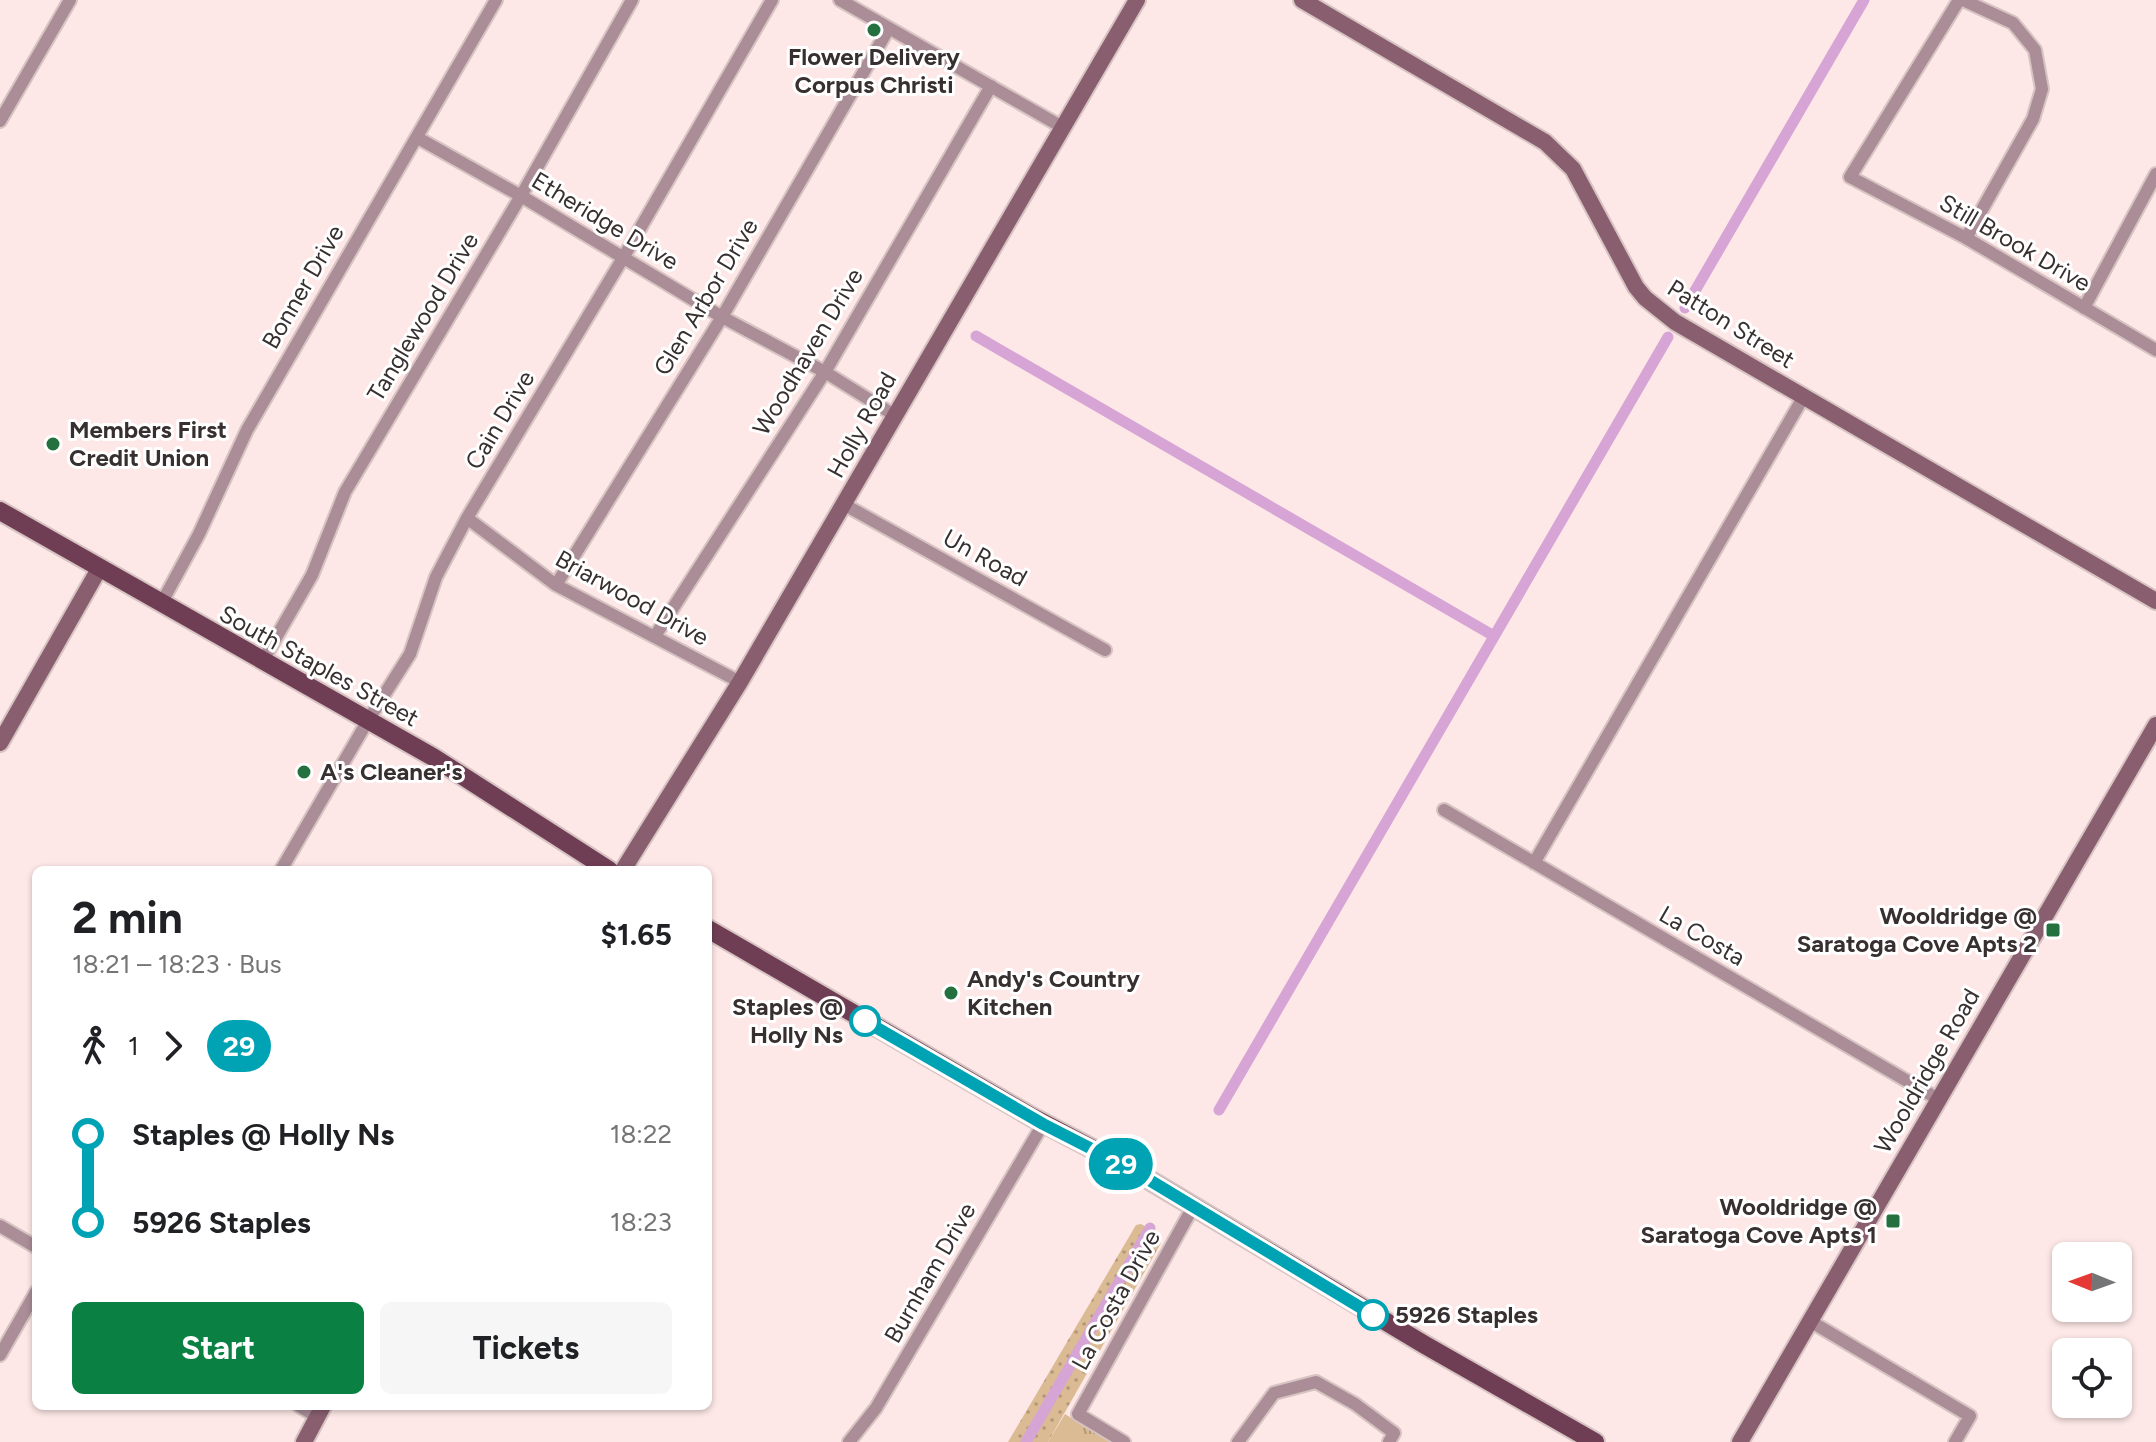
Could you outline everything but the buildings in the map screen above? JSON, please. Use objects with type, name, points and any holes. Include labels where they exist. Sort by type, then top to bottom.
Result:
[{"type":"main road","name":"Holly Road","points":[[625,866],[845,505],[894,415],[1137,0]]},
{"type":"main road","name":"Patton Street","points":[[1302,0],[1545,142],[1573,169],[1625,271],[1645,298],[1675,322],[2156,601]]},
{"type":"main road","name":"South Staples Street","points":[[0,511],[433,757],[603,866]]},
{"type":"main road","points":[[0,743],[99,569]]},
{"type":"main road","name":"Wooldridge Road","points":[[1740,1442],[2156,725]]},
{"type":"main road","points":[[712,931],[1043,1124],[1110,1157],[1425,1345],[1595,1442]]},
{"type":"main road","points":[[304,1442],[320,1411]]},
{"type":"street","points":[[0,121],[70,0]]},
{"type":"street","name":"Bonner Drive","points":[[161,604],[199,534],[247,430],[496,0]]},
{"type":"street","name":"Tanglewood Drive","points":[[262,662],[312,575],[345,492],[521,196],[632,0]]},
{"type":"street","name":"Cain Drive","points":[[283,866],[410,654],[436,577],[467,518],[623,258],[772,0]]},
{"type":"street","points":[[840,0],[1062,127]]},
{"type":"street","points":[[1961,0],[2013,23],[2035,50],[2042,89],[2033,119],[1966,238]]},
{"type":"street","name":"Still Brook Drive","points":[[1961,0],[1850,177],[1966,238],[2156,350]]},
{"type":"street","name":"Glen Arbor Drive","points":[[556,585],[722,317],[889,28]]},
{"type":"street","name":"Woodhaven Drive","points":[[655,636],[825,372],[991,86]]},
{"type":"street","name":"Etheridge Drive","points":[[418,138],[722,317],[825,372],[894,415]]},
{"type":"street","points":[[2084,308],[2156,174]]},
{"type":"street","points":[[1534,863],[1804,396]]},
{"type":"street","name":"Un Road","points":[[845,505],[1105,650]]},
{"type":"street","name":"Briarwood Drive","points":[[467,518],[556,585],[740,682]]},
{"type":"street","name":"La Costa","points":[[1444,810],[1938,1099]]},
{"type":"street","name":"Burnham Drive","points":[[849,1442],[876,1408],[1043,1124]]},
{"type":"street","name":"La Costa Drive","points":[[1124,1442],[1078,1414],[1193,1207]]},
{"type":"street","points":[[0,1226],[32,1245]]},
{"type":"street","points":[[0,1355],[32,1299]]},
{"type":"street","points":[[1810,1321],[1970,1416],[1955,1442]]},
{"type":"street","points":[[1238,1442],[1274,1393],[1316,1382],[1339,1393],[1391,1438]]},
{"type":"green space","points":[[1141,1224],[1157,1233],[1161,1243],[1048,1442],[1008,1442],[1136,1225]]},
{"type":"green space","points":[[1065,1414],[1110,1442],[1048,1442]]},
{"type":"waterway","points":[[1685,308],[1864,0]]},
{"type":"waterway","points":[[976,336],[1494,636]]},
{"type":"waterway","points":[[1219,1110],[1668,337]]},
{"type":"waterway","points":[[1026,1442],[1150,1228]]},
{"type":"bus line","name":"29","points":[[865,1021],[1043,1124],[1131,1169],[1373,1315]]},
{"type":"place","name":"Flower Delivery Corpus Christi","points":[[874,30]]},
{"type":"place","name":"Members First Credit Union","points":[[53,444]]},
{"type":"place","name":"A's Cleaner's","points":[[304,772]]},
{"type":"place","name":"Wooldridge @ Saratoga Cove Apts 2","points":[[2053,930]]},
{"type":"place","name":"Andy's Country Kitchen","points":[[951,993]]},
{"type":"place","name":"Staples @ Holly Ns","points":[[865,1021]]},
{"type":"place","name":"Wooldridge @ Saratoga Cove Apts 1","points":[[1893,1221]]},
{"type":"place","name":"5926 Staples","points":[[1373,1315]]}]
